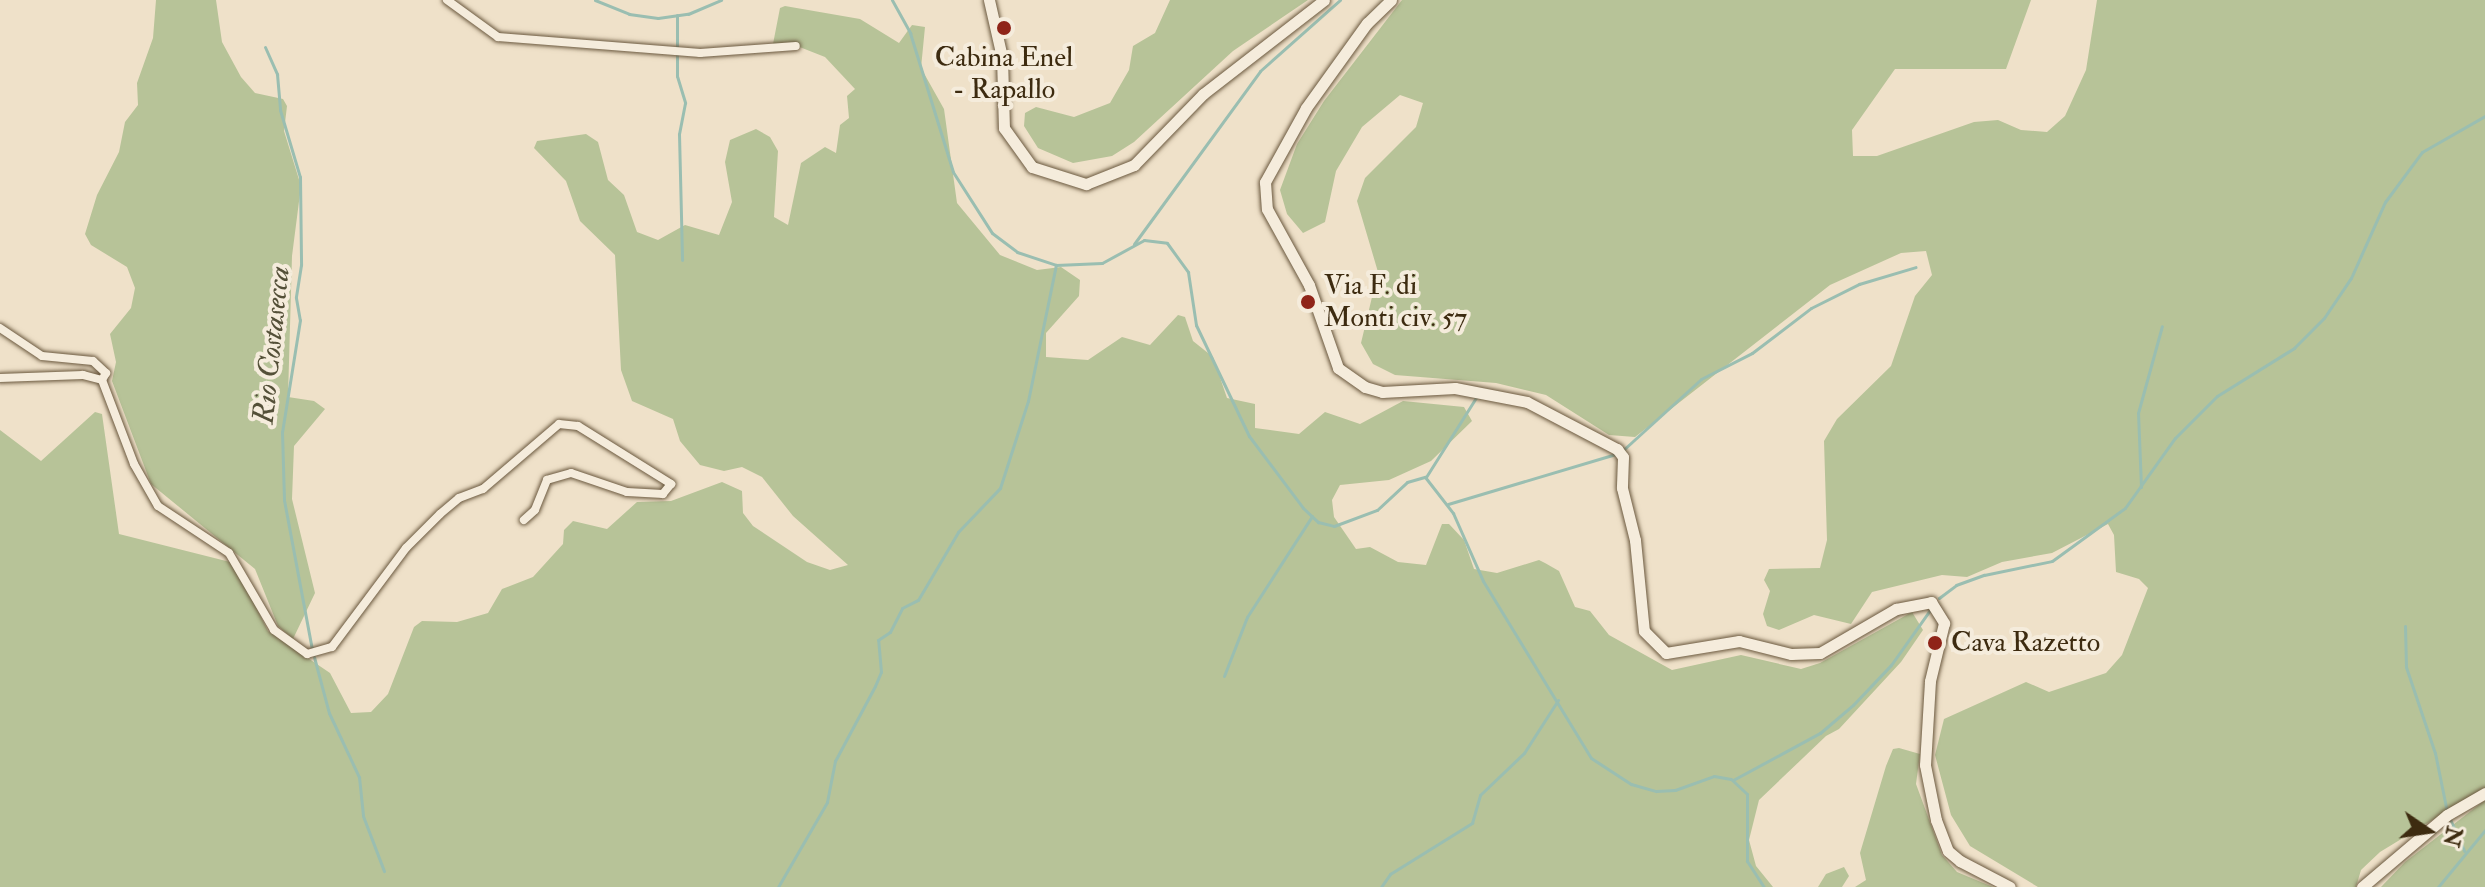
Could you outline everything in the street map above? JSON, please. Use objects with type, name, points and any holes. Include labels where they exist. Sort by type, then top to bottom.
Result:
[{"type":"street","points":[[447,0],[498,37],[700,53],[796,46]]},
{"type":"street","points":[[989,0],[1002,57],[1004,128],[1032,167],[1086,184],[1134,165],[1203,94],[1324,0]]},
{"type":"street","points":[[1391,0],[1367,23],[1306,108],[1265,182],[1267,209],[1309,285],[1338,368],[1365,387],[1382,392],[1455,388],[1527,402],[1617,449],[1623,457],[1622,488],[1635,540],[1644,631],[1666,653],[1739,641],[1791,654],[1820,653],[1896,609],[1923,601],[1938,607],[1944,623],[1930,681],[1925,780],[1948,851],[2010,887]]},
{"type":"street","points":[[0,328],[42,356],[93,361],[105,370],[102,380],[134,464],[158,506],[229,553],[274,630],[307,654],[332,647],[406,548],[440,514],[459,498],[483,489],[565,421],[671,484],[663,494],[627,492],[571,473],[547,480],[535,510],[524,520]]},
{"type":"street","points":[[0,378],[83,375],[102,380]]},
{"type":"street","points":[[2362,887],[2447,815],[2485,793]]},
{"type":"green space","points":[[156,0],[216,0],[222,42],[241,77],[255,93],[283,99],[287,106],[284,131],[301,186],[292,256],[288,397],[314,401],[325,409],[294,446],[292,499],[315,593],[293,639],[278,626],[255,569],[151,484],[112,381],[116,362],[110,334],[131,308],[135,288],[127,267],[91,245],[85,234],[97,195],[119,152],[125,122],[138,105],[137,83],[153,38]]},
{"type":"green space","points":[[1170,0],[1308,0],[1233,51],[1134,142],[1112,156],[1073,163],[1038,148],[1024,126],[1025,113],[1036,107],[1074,117],[1110,103],[1129,70],[1133,46],[1155,33]]},
{"type":"green space","points":[[1402,0],[2031,0],[2006,69],[1895,69],[1852,130],[1853,156],[1877,156],[1974,122],[1998,120],[2021,130],[2047,132],[2065,116],[2086,70],[2097,0],[2485,0],[2485,788],[2380,852],[2361,870],[2356,887],[2038,887],[1970,846],[1951,815],[1935,755],[1944,719],[2026,682],[2049,692],[2106,673],[2122,655],[2148,588],[2139,579],[2116,572],[2114,535],[2108,524],[2052,553],[2002,562],[1967,577],[1942,575],[1872,592],[1851,624],[1814,615],[1779,630],[1767,626],[1763,614],[1770,591],[1764,580],[1769,569],[1820,568],[1827,540],[1824,441],[1837,419],[1891,366],[1915,296],[1932,275],[1926,251],[1901,253],[1830,285],[1635,437],[1609,435],[1546,395],[1496,383],[1395,375],[1373,364],[1361,343],[1378,272],[1357,201],[1365,178],[1416,127],[1423,103],[1400,95],[1362,127],[1336,171],[1325,222],[1303,233],[1287,214],[1280,190],[1297,144],[1324,101]]},
{"type":"green space","points":[[785,6],[860,19],[899,43],[912,25],[925,27],[921,68],[944,109],[957,203],[1000,255],[1037,270],[1061,267],[1080,280],[1079,296],[1046,333],[1046,357],[1088,360],[1122,337],[1150,345],[1178,315],[1185,317],[1193,341],[1213,357],[1227,398],[1255,404],[1255,428],[1299,434],[1325,412],[1360,424],[1403,401],[1464,407],[1472,421],[1431,461],[1389,480],[1340,485],[1332,500],[1334,517],[1356,549],[1370,547],[1398,562],[1426,565],[1442,524],[1449,524],[1464,540],[1474,569],[1497,573],[1539,560],[1545,563],[1559,571],[1575,607],[1590,611],[1609,635],[1672,670],[1741,655],[1801,669],[1820,663],[1912,612],[1923,630],[1901,662],[1839,729],[1826,736],[1759,800],[1749,840],[1756,866],[1773,887],[0,887],[0,430],[41,461],[95,412],[102,414],[119,534],[234,563],[268,631],[330,673],[351,713],[371,712],[388,694],[414,627],[422,621],[457,622],[488,613],[502,589],[533,577],[563,544],[564,530],[573,521],[607,529],[637,502],[671,501],[722,482],[742,491],[743,513],[753,526],[807,562],[830,570],[848,565],[793,516],[762,477],[742,467],[724,471],[700,465],[680,441],[673,419],[632,401],[621,370],[615,255],[580,221],[566,181],[534,148],[537,141],[586,134],[598,142],[608,180],[624,195],[637,232],[658,240],[685,225],[719,235],[732,202],[725,162],[730,140],[756,129],[770,137],[778,151],[774,217],[788,225],[801,163],[825,147],[836,153],[840,125],[849,118],[847,96],[855,89],[825,57],[797,46],[773,44],[780,8]]},
{"type":"green space","points":[[1893,749],[1920,754],[1916,784],[1942,855],[1957,872],[1993,887],[1855,887],[1866,880],[1860,853],[1886,766]]},
{"type":"green space","points":[[2485,800],[2485,887],[2381,887],[2405,862]]},
{"type":"green space","points":[[1844,867],[1849,876],[1842,887],[1818,887],[1826,874]]},
{"type":"waterway","points":[[595,0],[629,14],[658,18],[688,14],[721,0]]},
{"type":"waterway","points":[[892,0],[910,33],[953,172],[992,233],[1017,252],[1056,265],[1102,263],[1144,240],[1167,243],[1188,272],[1196,325],[1249,436],[1303,508],[1318,522],[1334,526],[1377,510],[1407,482],[1425,477],[1453,513],[1483,581],[1591,758],[1631,784],[1656,791],[1675,790],[1714,776],[1731,779],[1747,794],[1747,861],[1764,887]]},
{"type":"waterway","points":[[1134,244],[1260,71],[1340,0]]},
{"type":"waterway","points":[[677,15],[677,76],[685,103],[679,134],[682,260]]},
{"type":"waterway","name":"Rio Costasecca","points":[[265,47],[277,74],[280,110],[300,177],[301,265],[296,298],[300,320],[282,432],[284,500],[312,650]]},
{"type":"waterway","points":[[1939,598],[1956,585],[1984,575],[2052,561],[2125,508],[2175,438],[2217,396],[2294,348],[2324,318],[2351,278],[2385,202],[2422,152],[2485,116]]},
{"type":"waterway","points":[[778,887],[827,802],[835,761],[881,672],[878,640],[890,632],[902,608],[918,600],[958,532],[1000,488],[1028,401],[1056,265]]},
{"type":"waterway","points":[[1622,451],[1701,379],[1752,353],[1811,308],[1859,284],[1916,267]]},
{"type":"waterway","points":[[2141,487],[2138,413],[2162,326]]},
{"type":"waterway","points":[[1426,477],[1477,396]]},
{"type":"waterway","points":[[1448,504],[1616,454]]},
{"type":"waterway","points":[[1224,676],[1247,617],[1312,516]]},
{"type":"waterway","points":[[1733,780],[1820,733],[1853,705],[1891,665],[1930,610]]},
{"type":"waterway","points":[[2405,626],[2406,667],[2435,753],[2447,812]]},
{"type":"waterway","name":"Rio Costasecca","points":[[314,657],[329,713],[359,777],[363,816],[384,871]]},
{"type":"waterway","points":[[1381,887],[1390,874],[1472,823],[1480,795],[1524,753],[1558,700]]},
{"type":"waterway","points":[[2450,819],[2464,851]]},
{"type":"waterway","points":[[2438,887],[2485,830]]},
{"type":"place","name":"Cabina Enel - Rapallo","points":[[1004,28]]},
{"type":"place","name":"Via F. di Monti civ. 57","points":[[1308,302]]},
{"type":"place","name":"Cava Razetto","points":[[1935,643]]}]
